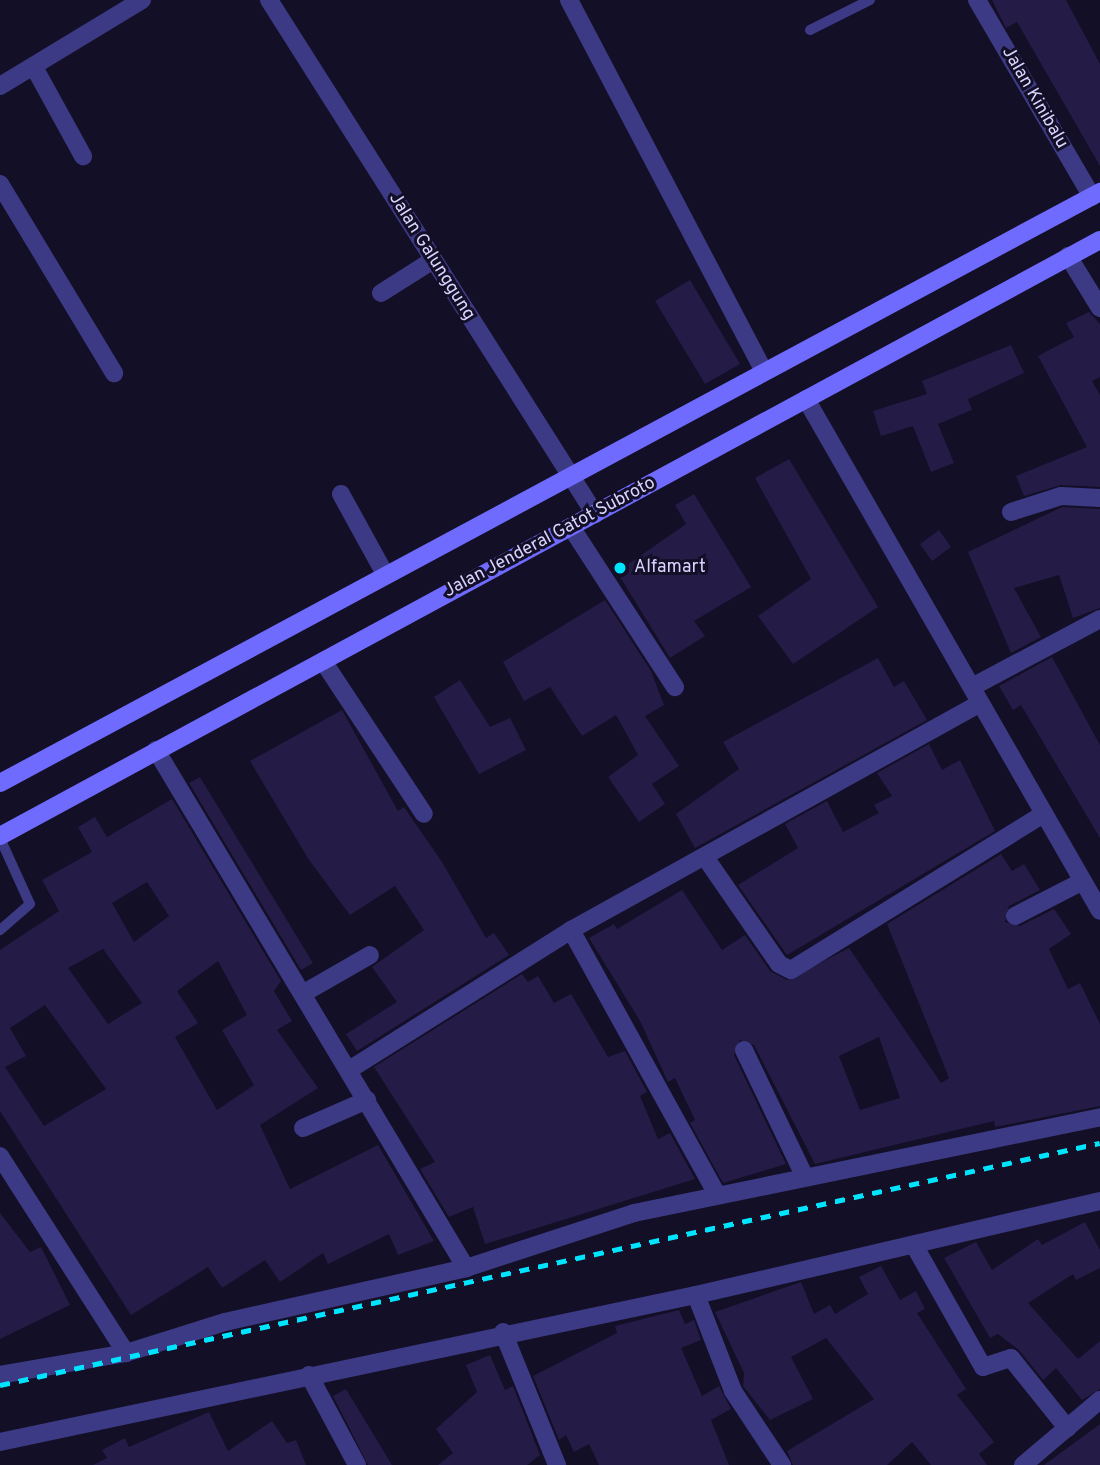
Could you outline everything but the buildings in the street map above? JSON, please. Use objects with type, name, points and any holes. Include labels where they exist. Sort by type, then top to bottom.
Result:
[{"type":"main road","points":[[0,782],[386,574],[570,479],[763,370],[1096,195]]},
{"type":"main road","name":"Jalan Jenderal Gatot Subroto","points":[[0,837],[1100,240]]},
{"type":"street","points":[[0,86],[142,0]]},
{"type":"street","name":"Jalan Galunggung","points":[[269,0],[570,479],[595,514]]},
{"type":"street","points":[[569,0],[763,370]]},
{"type":"street","name":"Jalan Kinibalu","points":[[977,0],[1096,195]]},
{"type":"street","points":[[34,67],[83,156]]},
{"type":"street","points":[[0,184],[114,373]]},
{"type":"street","points":[[1068,256],[1100,309]]},
{"type":"street","points":[[381,293],[433,260]]},
{"type":"street","points":[[806,399],[1100,911]]},
{"type":"street","points":[[341,494],[386,574]]},
{"type":"street","points":[[1012,512],[1061,496],[1100,498]]},
{"type":"street","points":[[571,527],[675,687]]},
{"type":"street","points":[[349,1070],[571,930],[707,860],[1100,619]]},
{"type":"street","points":[[323,660],[424,814]]},
{"type":"street","points":[[156,750],[304,993],[466,1268]]},
{"type":"street","points":[[707,860],[779,964],[791,970],[1044,814]]},
{"type":"street","points":[[1015,916],[1083,881]]},
{"type":"street","points":[[571,930],[717,1195]]},
{"type":"street","points":[[304,993],[370,956]]},
{"type":"street","points":[[744,1050],[804,1175]]},
{"type":"street","points":[[303,1128],[366,1100]]},
{"type":"street","points":[[0,1375],[126,1353],[225,1322],[466,1268],[634,1213],[804,1175],[1100,1118]]},
{"type":"street","points":[[1,1160],[126,1353]]},
{"type":"street","points":[[0,1442],[503,1332],[696,1295],[1100,1201]]},
{"type":"street","points":[[914,1245],[983,1367],[1011,1358],[1066,1428]]},
{"type":"street","points":[[696,1295],[733,1391],[782,1465]]},
{"type":"street","points":[[503,1332],[557,1465]]},
{"type":"street","points":[[309,1375],[357,1465]]},
{"type":"street","points":[[1023,1465],[1100,1400]]},
{"type":"lane","points":[[810,30],[870,0]]},
{"type":"lane","points":[[0,837],[30,904],[0,930]]},
{"type":"railway","points":[[0,1385],[1100,1143]]},
{"type":"place","name":"Alfamart","points":[[620,568]]}]
